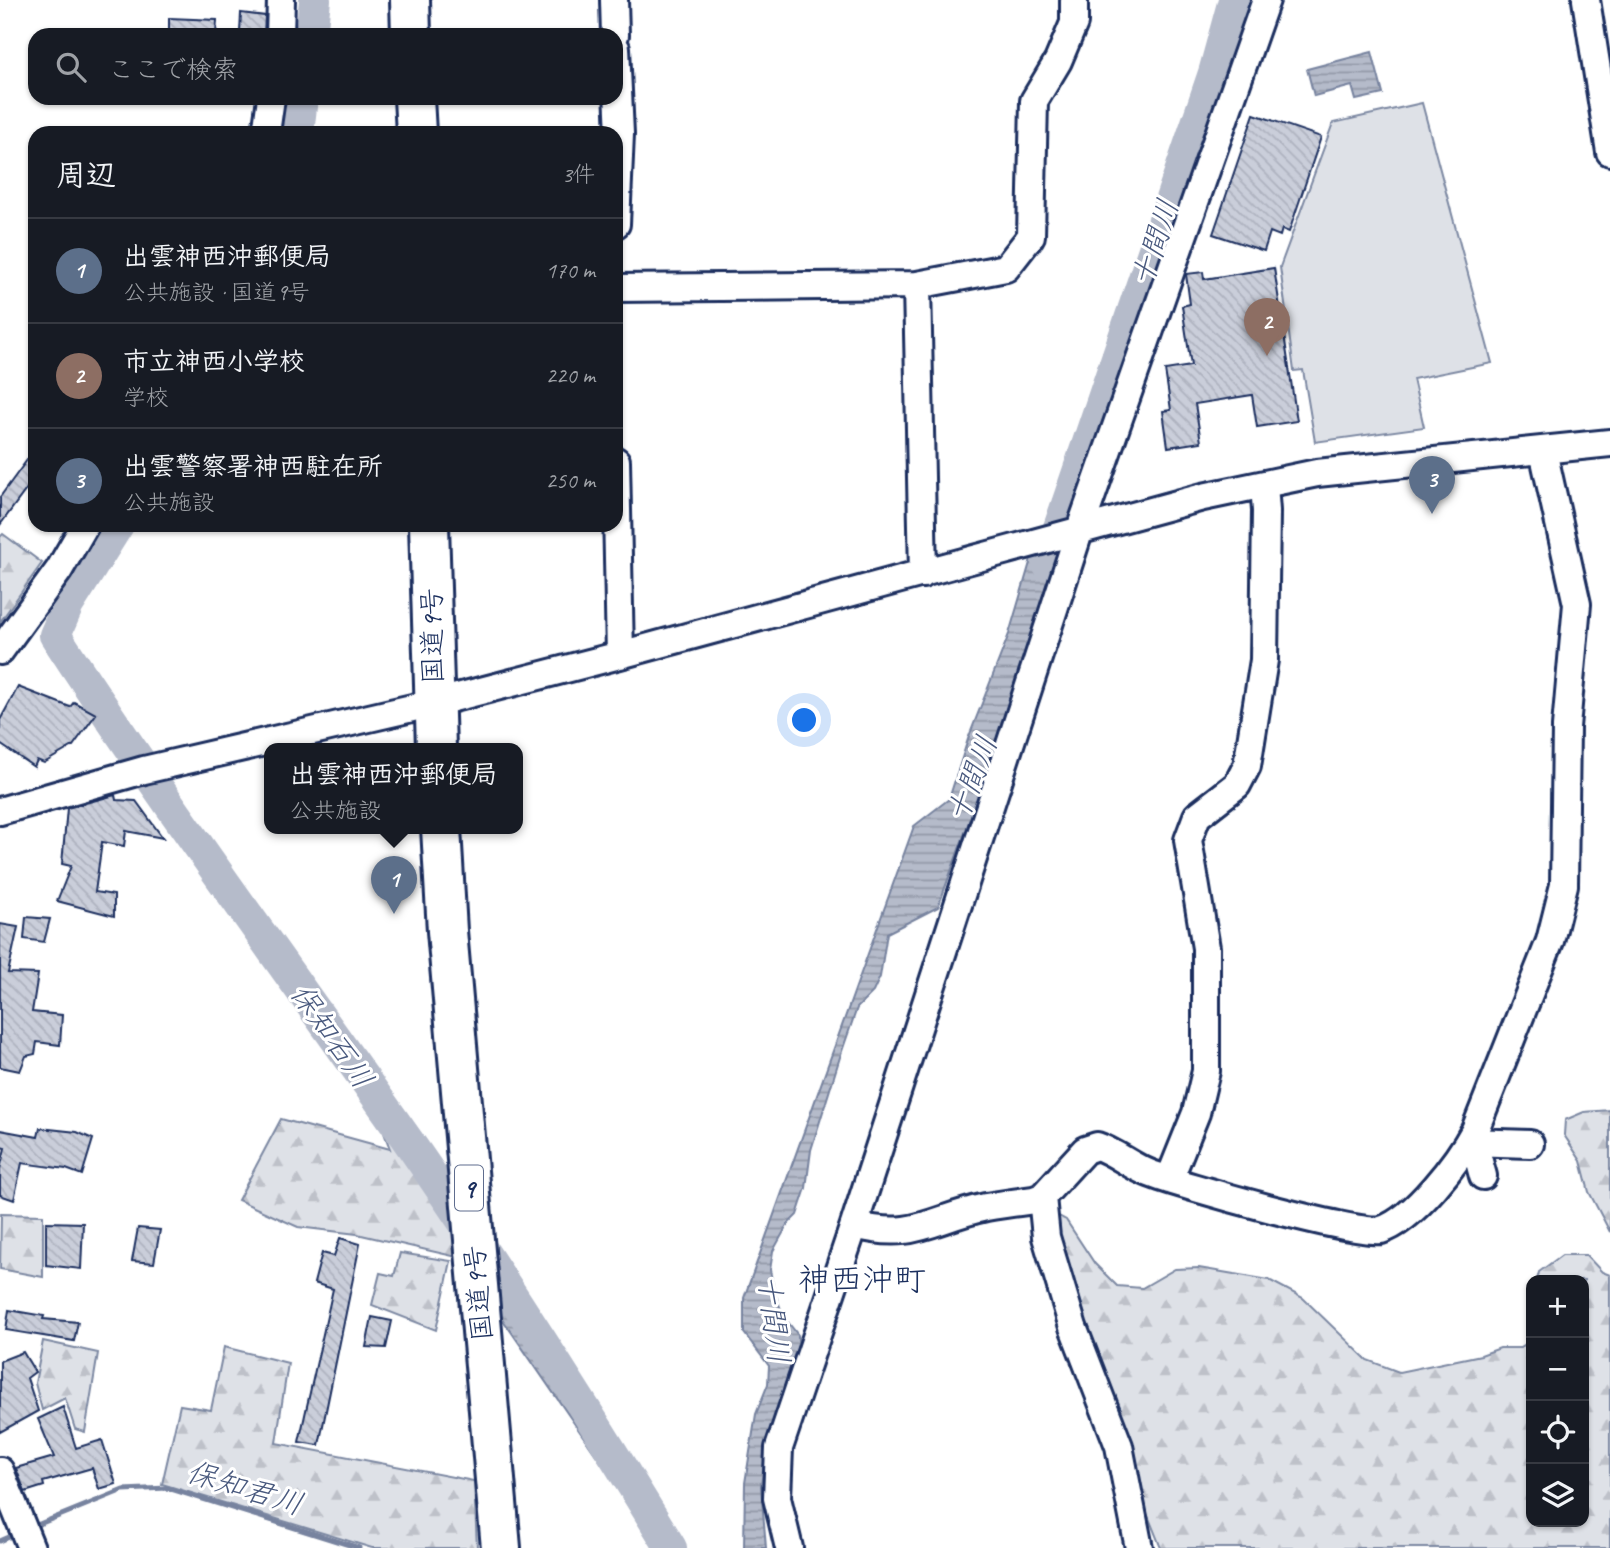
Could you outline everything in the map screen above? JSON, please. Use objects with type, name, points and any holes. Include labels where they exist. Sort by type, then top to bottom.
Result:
[{"type":"highway","points":[[410,0],[411,28]]},
{"type":"highway","points":[[414,105],[416,126]]},
{"type":"highway","name":"国道9号","points":[[429,532],[436,743]]},
{"type":"highway","name":"国道9号","points":[[441,834],[447,931],[501,1548]]},
{"type":"street","points":[[280,28],[281,0]]},
{"type":"street","points":[[614,0],[615,28]]},
{"type":"street","points":[[623,288],[917,285],[1006,268],[1031,236],[1034,101],[1058,61],[1074,23],[1074,0]]},
{"type":"street","points":[[789,1548],[777,1498],[779,1448],[854,1225],[1075,533],[1266,0]]},
{"type":"street","points":[[1587,0],[1610,152]]},
{"type":"street","points":[[267,126],[270,105]]},
{"type":"street","points":[[619,105],[620,126]]},
{"type":"street","points":[[917,285],[923,575]]},
{"type":"street","points":[[0,811],[144,770],[433,703],[620,655],[1203,497],[1317,473],[1610,443]]},
{"type":"street","points":[[854,1225],[880,1231],[908,1231],[985,1207],[1042,1197],[1085,1150],[1093,1146],[1169,1180],[1341,1227],[1379,1231],[1404,1217],[1425,1196],[1472,1142],[1550,941],[1564,885],[1566,727],[1577,604],[1543,451]]},
{"type":"street","points":[[1169,1180],[1196,1113],[1206,1071],[1206,948],[1188,840],[1198,816],[1237,785],[1247,766],[1264,660],[1264,485]]},
{"type":"street","points":[[0,651],[59,570],[81,532]]},
{"type":"street","points":[[617,532],[620,655]]},
{"type":"street","points":[[1472,1142],[1530,1143]]},
{"type":"street","points":[[1472,1142],[1483,1176]]},
{"type":"street","points":[[1042,1197],[1046,1237],[1073,1327],[1119,1446],[1139,1548]]},
{"type":"street","points":[[2,1480],[31,1548]]},
{"type":"green space","points":[[1422,103],[1492,363],[1413,379],[1424,427],[1315,442],[1303,370],[1294,371],[1280,267],[1333,123]]},
{"type":"green space","points":[[3,534],[42,563],[0,622],[0,537]]},
{"type":"green space","points":[[1610,1110],[1610,1232],[1589,1192],[1581,1161],[1564,1135],[1565,1120],[1584,1112]]},
{"type":"green space","points":[[281,1119],[390,1149],[383,1130],[395,1135],[453,1214],[457,1257],[357,1234],[298,1227],[238,1200]]},
{"type":"green space","points":[[1,1214],[43,1215],[43,1277],[0,1269]]},
{"type":"green space","points":[[1057,1215],[1066,1220],[1095,1264],[1117,1286],[1142,1288],[1175,1269],[1199,1268],[1269,1280],[1303,1298],[1367,1360],[1399,1372],[1481,1355],[1500,1348],[1520,1348],[1526,1344],[1526,1527],[1589,1527],[1589,1275],[1538,1275],[1562,1255],[1586,1255],[1602,1272],[1610,1275],[1610,1548],[1161,1548],[1134,1481],[1052,1217]]},
{"type":"green space","points":[[400,1253],[451,1261],[436,1330],[372,1305],[380,1273],[394,1276]]},
{"type":"green space","points":[[43,1341],[98,1353],[85,1432],[75,1429],[65,1398],[42,1410],[35,1383]]},
{"type":"green space","points":[[224,1347],[288,1363],[276,1443],[474,1481],[477,1548],[372,1548],[162,1484],[180,1405],[211,1410]]},
{"type":"water","points":[[1372,52],[1383,94],[1356,100],[1352,86],[1314,96],[1307,69]]},
{"type":"water","points":[[1060,542],[991,761],[938,907],[887,933],[880,977],[873,992],[857,1008],[840,1057],[811,1150],[806,1188],[797,1215],[788,1224],[773,1251],[770,1270],[774,1291],[784,1317],[798,1335],[798,1345],[765,1455],[761,1486],[766,1548],[744,1548],[745,1483],[756,1414],[768,1384],[769,1366],[744,1333],[744,1298],[914,826],[949,799],[968,739],[1009,634],[1034,549]]},
{"type":"water","points":[[488,1271],[675,1548],[660,1548],[490,1301]]},
{"type":"building","points":[[241,13],[265,16],[264,28],[240,28]]},
{"type":"building","points":[[169,18],[217,20],[216,28],[169,28]]},
{"type":"building","points":[[1254,114],[1321,137],[1289,232],[1282,229],[1280,236],[1270,232],[1264,251],[1213,234]]},
{"type":"building","points":[[1274,268],[1297,421],[1257,427],[1252,395],[1195,404],[1201,442],[1168,447],[1163,411],[1171,410],[1165,370],[1191,366],[1182,306],[1190,304],[1186,274],[1203,272],[1204,279]]},
{"type":"building","points":[[28,459],[28,487],[0,525],[0,497]]},
{"type":"building","points":[[18,687],[70,707],[74,702],[96,714],[73,746],[44,763],[37,760],[34,767],[0,744],[0,720]]},
{"type":"building","points":[[115,795],[116,800],[136,801],[163,838],[126,831],[124,846],[102,842],[95,892],[114,895],[114,916],[57,901],[71,866],[62,864],[67,808]]},
{"type":"building","points":[[26,917],[50,919],[44,942],[24,939]]},
{"type":"building","points":[[0,924],[18,927],[8,973],[38,974],[32,1012],[62,1015],[60,1045],[37,1042],[35,1054],[26,1056],[20,1071],[0,1067]]},
{"type":"building","points":[[40,1128],[77,1132],[93,1139],[82,1175],[66,1169],[22,1163],[14,1200],[0,1195],[0,1169],[5,1148],[0,1147],[0,1130],[38,1137]]},
{"type":"building","points":[[46,1222],[83,1223],[81,1269],[46,1265]]},
{"type":"building","points":[[138,1228],[160,1230],[154,1263],[132,1261]]},
{"type":"building","points":[[340,1238],[360,1244],[319,1445],[299,1442],[333,1289],[314,1283],[322,1253],[334,1256]]},
{"type":"building","points":[[9,1310],[44,1316],[43,1319],[78,1322],[74,1341],[6,1330]]},
{"type":"building","points":[[372,1317],[392,1321],[386,1348],[366,1347]]},
{"type":"building","points":[[23,1352],[35,1372],[27,1378],[38,1411],[0,1432],[0,1361]]},
{"type":"building","points":[[63,1407],[76,1448],[102,1440],[116,1484],[99,1489],[92,1468],[43,1482],[44,1486],[25,1492],[16,1468],[54,1457],[38,1419]]},
{"type":"waterway","name":"保知石川","points":[[312,28],[315,0]]},
{"type":"waterway","name":"十間川","points":[[1047,563],[1214,73],[1234,0]]},
{"type":"waterway","name":"保知石川","points":[[299,126],[301,105]]},
{"type":"waterway","name":"保知石川","points":[[114,532],[68,605],[55,635],[187,829],[447,1197],[545,1346],[671,1548]]},
{"type":"waterway","name":"保知君川","points":[[32,1527],[123,1490],[168,1488],[359,1548]]},
{"type":"waterway","name":"保知君川","points":[[0,1541],[16,1534]]},
{"type":"place","name":"市立神西小学校","points":[[1267,356]]},
{"type":"place","name":"出雲警察署神西駐在所","points":[[1432,514]]},
{"type":"place","name":"出雲神西沖郵便局","points":[[394,914]]},
{"type":"district","name":"神西沖町","points":[[862,1279]]}]
